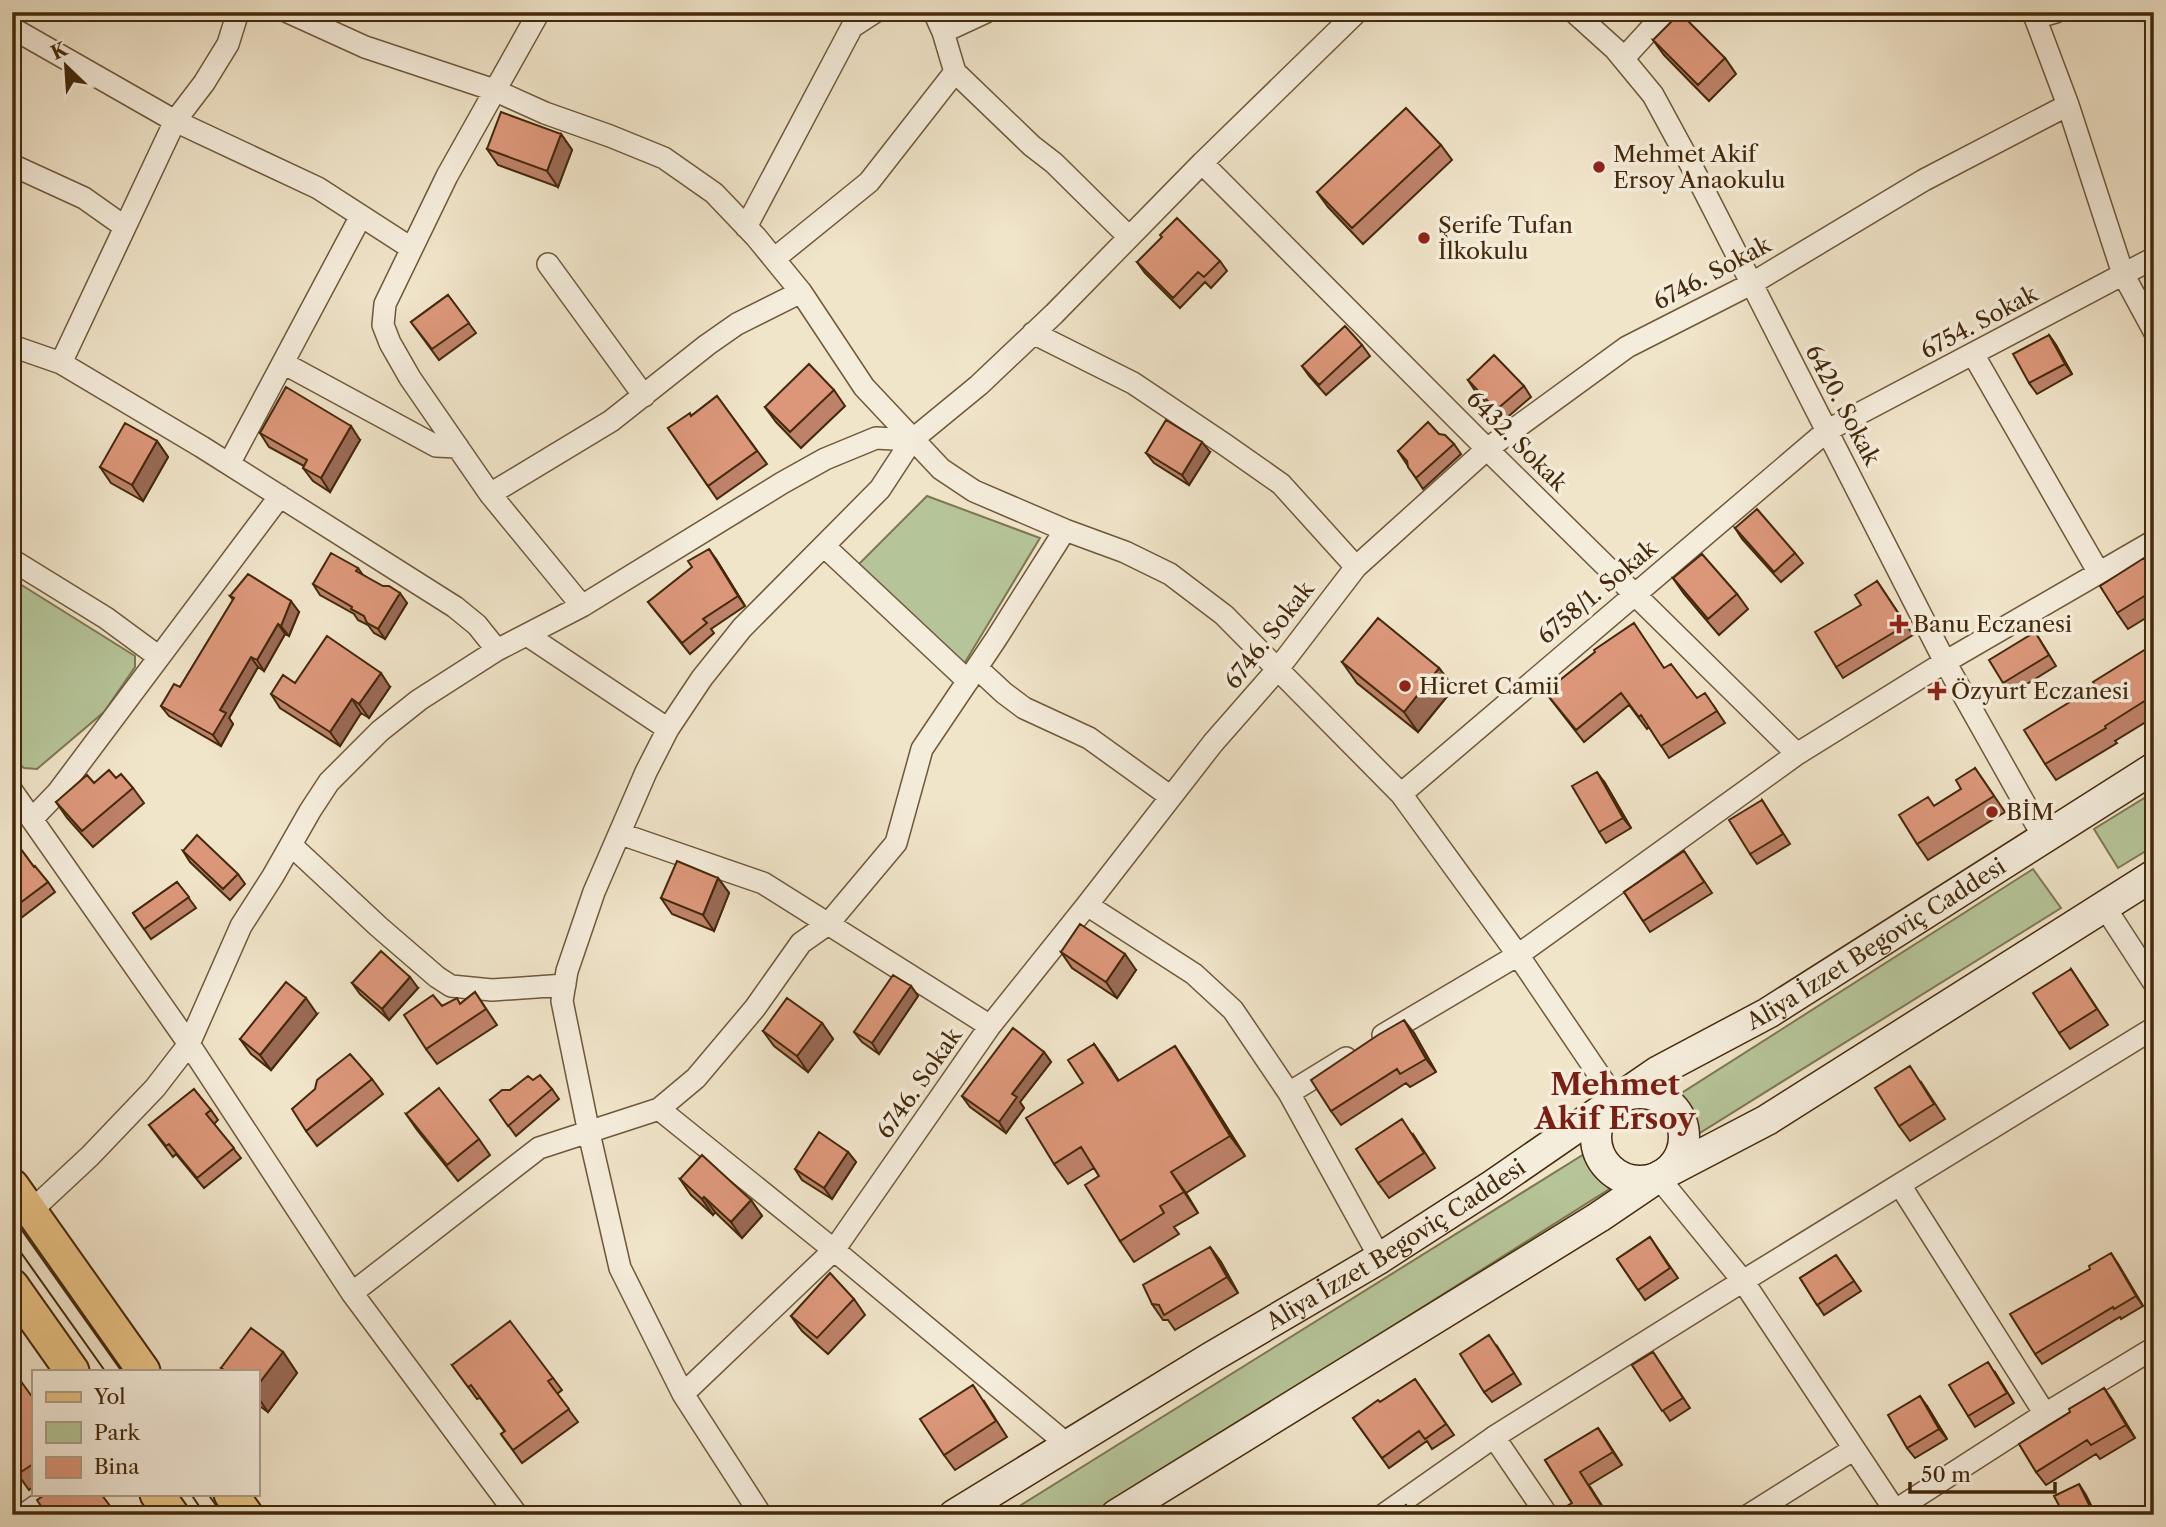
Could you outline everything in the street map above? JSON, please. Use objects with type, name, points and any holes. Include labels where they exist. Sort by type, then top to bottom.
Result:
[{"type":"main road","name":"Aliya İzzet Begoviç Caddesi","points":[[954,1515],[1210,1358],[1380,1258],[1493,1185],[1657,1072],[1768,1013],[2154,768]]},
{"type":"main road","points":[[1131,1511],[1599,1217],[1658,1177],[1670,1169],[1679,1157],[1684,1136],[1679,1115],[1670,1104],[1657,1096],[1629,1094],[1616,1100],[1605,1110],[1598,1123],[1598,1152],[1605,1165],[1630,1180],[1644,1181],[1658,1177],[1767,1120],[2154,875]]},
{"type":"main road","points":[[21,1198],[142,1370]]},
{"type":"main road","points":[[14,1293],[71,1370]]},
{"type":"main road","points":[[158,1496],[172,1515]]},
{"type":"main road","points":[[232,1496],[246,1515]]},
{"type":"street","points":[[61,363],[175,121],[204,83],[228,44],[238,12]]},
{"type":"street","points":[[288,12],[365,47],[494,90],[545,113],[664,158],[714,193],[801,292],[864,387],[941,469],[974,491],[1125,552],[1170,575],[1224,615],[1401,794],[1518,955],[1616,1100]]},
{"type":"street","points":[[539,12],[447,176],[411,248],[384,304],[383,325],[410,378],[490,494],[582,606]]},
{"type":"street","points":[[746,227],[852,27],[875,12]]},
{"type":"street","points":[[934,12],[955,72],[1129,237]]},
{"type":"street","points":[[943,32],[986,12]]},
{"type":"street","points":[[761,1515],[683,1394],[620,1268],[562,1001],[576,940],[594,892],[646,772],[668,729],[702,678],[742,628],[880,489],[912,440],[979,385],[1357,12]]},
{"type":"street","name":"6420. Sokak","points":[[1574,12],[1623,59],[1653,95],[1828,430],[1945,662],[2043,838]]},
{"type":"street","points":[[1623,59],[1665,12]]},
{"type":"street","points":[[2041,14],[2123,274],[2154,331]]},
{"type":"street","points":[[12,29],[175,121],[318,188],[411,248]]},
{"type":"street","points":[[774,259],[869,182],[955,72]]},
{"type":"street","name":"6746. Sokak","points":[[683,1394],[834,1250],[990,1026],[1213,743],[1277,670],[1356,567],[1487,449],[1627,347],[1751,284],[1924,180],[2068,105]]},
{"type":"street","name":"6432. Sokak","points":[[1202,163],[1797,754]]},
{"type":"street","points":[[12,165],[84,198],[125,226]]},
{"type":"street","points":[[229,464],[361,216]]},
{"type":"street","name":"6754. Sokak","points":[[1828,430],[2154,258]]},
{"type":"street","points":[[548,264],[644,396]]},
{"type":"street","points":[[490,494],[611,421],[737,324],[801,292]]},
{"type":"street","points":[[1033,333],[1133,383],[1281,484],[1356,567]]},
{"type":"street","points":[[12,346],[61,363],[229,464],[455,607],[477,625],[497,650]]},
{"type":"street","points":[[1973,354],[2099,573]]},
{"type":"street","points":[[283,363],[436,446],[458,447]]},
{"type":"street","name":"6758/1. Sokak","points":[[1401,794],[1828,430]]},
{"type":"street","points":[[21,1198],[90,1156],[155,1088],[189,1044],[241,926],[329,782],[354,755],[419,700],[497,650],[582,606],[825,458],[876,438],[912,440]]},
{"type":"street","points":[[32,819],[58,792],[280,496]]},
{"type":"street","points":[[352,1293],[539,1148],[659,1109],[696,1078],[755,1008],[801,943],[828,924],[896,843],[922,749],[1065,530]]},
{"type":"street","points":[[1289,1093],[1518,955],[1797,754],[1945,662],[2154,541]]},
{"type":"street","points":[[824,547],[973,674],[1024,708],[1089,738],[1171,797]]},
{"type":"street","points":[[12,560],[106,618],[159,657]]},
{"type":"street","points":[[527,635],[668,729]]},
{"type":"street","points":[[12,791],[189,1044],[352,1293],[517,1515]]},
{"type":"street","points":[[621,834],[763,883],[990,1026]]},
{"type":"street","points":[[291,845],[379,927],[451,986],[492,990],[565,985]]},
{"type":"street","points":[[1087,905],[1194,974],[1233,1010],[1289,1093],[1380,1258]]},
{"type":"street","points":[[2104,906],[2154,983]]},
{"type":"street","points":[[1383,1515],[1494,1437],[2154,1028]]},
{"type":"street","points":[[659,1109],[1069,1445]]},
{"type":"street","points":[[1658,1177],[1743,1281],[1894,1513],[2045,1414],[2154,1348]]},
{"type":"street","points":[[1900,1185],[2045,1414]]},
{"type":"street","points":[[1494,1437],[1547,1515]]},
{"type":"street","points":[[1749,1515],[1854,1449]]},
{"type":"street","points":[[23,1515],[50,1496]]},
{"type":"green space","points":[[927,496],[1040,538],[964,664],[859,564]]},
{"type":"green space","points":[[12,579],[135,656],[135,667],[104,712],[37,769],[24,768],[12,758]]},
{"type":"green space","points":[[2154,792],[2154,846],[2118,868],[2094,829]]},
{"type":"green space","points":[[2033,869],[2061,908],[1695,1136],[1677,1096]]},
{"type":"green space","points":[[1605,1141],[1630,1176],[1214,1439],[1089,1515],[1005,1515]]},
{"type":"building","points":[[1680,13],[1725,58],[1698,85],[1653,40]]},
{"type":"building","points":[[1406,108],[1441,145],[1352,228],[1317,192]]},
{"type":"building","points":[[501,112],[561,134],[547,171],[487,149]]},
{"type":"building","points":[[1177,218],[1220,261],[1204,277],[1198,272],[1173,298],[1137,262]]},
{"type":"building","points":[[448,295],[469,323],[432,349],[411,322]]},
{"type":"building","points":[[1345,326],[1362,345],[1319,385],[1302,366]]},
{"type":"building","points":[[2049,335],[2065,364],[2029,383],[2013,354]]},
{"type":"building","points":[[1494,355],[1524,386],[1496,410],[1468,380]]},
{"type":"building","points":[[809,364],[834,390],[790,432],[765,407]]},
{"type":"building","points":[[286,387],[351,426],[321,478],[303,468],[307,460],[260,433]]},
{"type":"building","points":[[717,396],[757,451],[708,486],[668,428],[690,413],[691,416]]},
{"type":"building","points":[[1166,420],[1202,442],[1182,475],[1146,453]]},
{"type":"building","points":[[1428,422],[1454,444],[1416,478],[1398,451]]},
{"type":"building","points":[[125,423],[157,441],[132,485],[100,467]]},
{"type":"building","points":[[1757,509],[1795,553],[1774,572],[1735,528]]},
{"type":"building","points":[[709,549],[738,596],[703,619],[707,623],[682,643],[648,602],[692,567],[688,561]]},
{"type":"building","points":[[331,553],[358,568],[356,571],[400,593],[378,629],[367,623],[364,616],[351,609],[352,607],[313,584]]},
{"type":"building","points":[[1702,554],[1737,594],[1708,619],[1673,578]]},
{"type":"building","points":[[2144,558],[2154,572],[2154,590],[2117,613],[2100,586]]},
{"type":"building","points":[[248,574],[291,601],[281,626],[278,624],[257,660],[251,657],[220,710],[226,713],[213,735],[161,706],[174,684],[180,687],[234,598],[230,596]]},
{"type":"building","points":[[1877,581],[1906,625],[1836,667],[1815,632],[1861,605],[1855,595]]},
{"type":"building","name":"Hicret Camii","points":[[1378,618],[1439,668],[1404,712],[1342,662]]},
{"type":"building","points":[[1634,623],[1664,668],[1671,664],[1697,698],[1705,693],[1717,711],[1661,746],[1641,715],[1639,717],[1621,693],[1576,730],[1545,692],[1595,652],[1594,650]]},
{"type":"building","points":[[2035,632],[2049,655],[2003,683],[1989,660]]},
{"type":"building","points":[[327,636],[381,673],[359,704],[352,699],[330,732],[271,694],[283,675],[295,683]]},
{"type":"building","points":[[2154,644],[2154,695],[2105,726],[2106,728],[2045,764],[2024,730],[2096,686],[2093,682]]},
{"type":"building","points":[[1975,768],[1994,796],[1917,844],[1899,815],[1928,797],[1934,806],[1961,789],[1956,780]]},
{"type":"building","points":[[109,770],[116,778],[121,774],[133,788],[82,831],[56,802],[87,775],[94,783]]},
{"type":"building","points":[[1597,772],[1623,818],[1599,832],[1572,786]]},
{"type":"building","points":[[1762,800],[1783,834],[1750,854],[1729,820]]},
{"type":"building","points":[[197,835],[238,874],[223,889],[183,851]]},
{"type":"building","points":[[12,837],[48,882],[12,909]]},
{"type":"building","points":[[1684,851],[1704,882],[1643,921],[1624,892]]},
{"type":"building","points":[[677,861],[718,878],[703,915],[661,898]]},
{"type":"building","points":[[177,882],[189,897],[144,929],[133,913]]},
{"type":"building","points":[[1080,924],[1125,954],[1106,982],[1061,952]]},
{"type":"building","points":[[381,951],[410,977],[382,1009],[352,983]]},
{"type":"building","points":[[2071,969],[2097,1009],[2059,1033],[2033,993]]},
{"type":"building","points":[[893,975],[911,986],[872,1043],[854,1032]]},
{"type":"building","points":[[286,982],[306,998],[260,1055],[240,1039]]},
{"type":"building","points":[[475,992],[486,1009],[426,1049],[404,1015],[433,995],[442,1006],[457,998],[460,1004]]},
{"type":"building","points":[[787,998],[822,1023],[797,1056],[763,1031]]},
{"type":"building","points":[[1404,1020],[1426,1059],[1400,1074],[1397,1069],[1331,1111],[1311,1080]]},
{"type":"building","points":[[1013,1028],[1044,1052],[1012,1094],[1017,1097],[999,1122],[962,1096]]},
{"type":"building","points":[[1094,1044],[1118,1081],[1175,1046],[1230,1136],[1171,1172],[1184,1192],[1160,1206],[1164,1213],[1120,1241],[1085,1185],[1099,1176],[1081,1147],[1054,1164],[1026,1118],[1083,1083],[1068,1060]]},
{"type":"building","points":[[350,1054],[372,1079],[306,1131],[292,1109],[315,1089],[317,1080]]},
{"type":"building","points":[[1910,1066],[1934,1104],[1899,1126],[1875,1088]]},
{"type":"building","points":[[540,1075],[552,1089],[508,1126],[490,1100],[502,1090],[510,1090],[528,1076],[533,1080]]},
{"type":"building","points":[[439,1088],[479,1139],[447,1165],[406,1114]]},
{"type":"building","points":[[194,1089],[211,1110],[206,1114],[234,1148],[197,1178],[149,1125]]},
{"type":"building","points":[[1402,1119],[1424,1153],[1378,1183],[1356,1149]]},
{"type":"building","points":[[819,1132],[848,1152],[824,1188],[795,1169]]},
{"type":"building","points":[[702,1155],[751,1200],[731,1222],[680,1179]]},
{"type":"building","points":[[1650,1237],[1670,1268],[1638,1290],[1617,1259]]},
{"type":"building","points":[[1210,1247],[1227,1277],[1164,1315],[1159,1305],[1152,1304],[1143,1285]]},
{"type":"building","points":[[2111,1253],[2136,1296],[2035,1354],[2010,1314],[2090,1269],[2089,1266]]},
{"type":"building","points":[[1836,1255],[1854,1281],[1817,1305],[1800,1278]]},
{"type":"building","points":[[830,1273],[854,1299],[817,1338],[791,1316]]},
{"type":"building","points":[[510,1321],[553,1378],[548,1381],[569,1409],[513,1450],[501,1434],[505,1431],[471,1385],[468,1387],[452,1365]]},
{"type":"building","points":[[251,1328],[283,1352],[259,1383],[259,1370],[221,1368]]},
{"type":"building","points":[[1489,1335],[1514,1373],[1484,1392],[1460,1354]]},
{"type":"building","points":[[1653,1352],[1683,1398],[1662,1411],[1632,1365]]},
{"type":"building","points":[[1988,1362],[2007,1393],[1968,1416],[1949,1385]]},
{"type":"building","points":[[12,1369],[32,1397],[32,1465],[18,1474],[12,1466]]},
{"type":"building","points":[[1415,1379],[1446,1424],[1425,1439],[1419,1431],[1382,1458],[1353,1418]]},
{"type":"building","points":[[973,1385],[996,1421],[944,1455],[920,1419]]},
{"type":"building","points":[[2104,1388],[2126,1425],[2091,1445],[2087,1440],[2036,1472],[2019,1444]]},
{"type":"building","points":[[1920,1396],[1939,1429],[1907,1448],[1888,1415]]},
{"type":"building","points":[[1598,1428],[1613,1452],[1580,1472],[1607,1515],[1573,1515],[1567,1506],[1572,1503],[1545,1460]]},
{"type":"building","points":[[2079,1484],[2094,1515],[2064,1515],[2054,1496]]},
{"type":"building","points":[[43,1496],[103,1496],[117,1515],[47,1515],[37,1500]]},
{"type":"building","points":[[1406,1505],[1413,1515],[1393,1515]]},
{"type":"tram line","points":[[12,1213],[122,1370]]},
{"type":"tram line","points":[[12,1240],[104,1370]]},
{"type":"tram line","points":[[192,1496],[205,1515]]},
{"type":"tram line","points":[[209,1496],[223,1515]]},
{"type":"place","name":"Mehmet Akif Ersoy Anaokulu","points":[[1599,167]]},
{"type":"place","name":"Şerife Tufan İlkokulu","points":[[1424,238]]},
{"type":"place","name":"Banu Eczanesi","points":[[1899,624]]},
{"type":"place","name":"Hicret Camii","points":[[1405,686]]},
{"type":"place","name":"Özyurt Eczanesi","points":[[1937,691]]},
{"type":"place","name":"BİM","points":[[1992,812]]},
{"type":"district","name":"Mehmet Akif Ersoy","points":[[1615,1102]]}]
